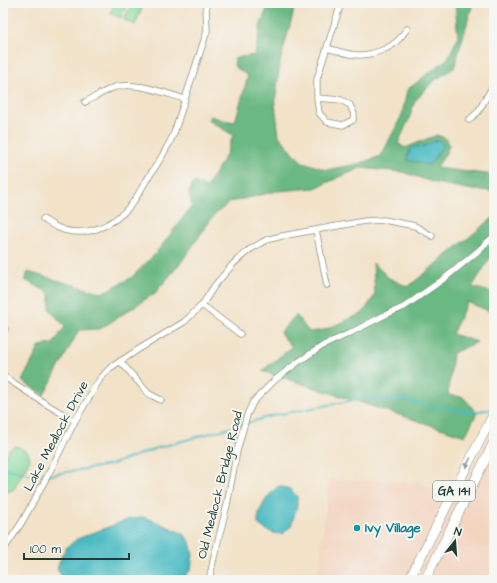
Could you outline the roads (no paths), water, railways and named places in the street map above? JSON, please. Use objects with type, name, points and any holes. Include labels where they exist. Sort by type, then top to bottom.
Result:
[{"type":"highway","name":"GA 141","points":[[409,580],[494,412]]},
{"type":"highway","name":"GA 141","points":[[425,580],[494,442]]},
{"type":"street","points":[[43,219],[60,229],[80,232],[101,228],[119,218],[131,206],[167,149],[174,133],[207,31],[205,3]]},
{"type":"street","points":[[318,98],[341,100],[350,105],[354,114],[352,120],[344,125],[327,122],[319,113],[317,89],[317,80],[341,3]]},
{"type":"street","points":[[327,48],[347,54],[361,55],[378,52],[388,48],[400,39],[407,29]]},
{"type":"street","points":[[469,120],[478,112],[494,84]]},
{"type":"street","points":[[85,102],[115,87],[128,85],[144,87],[184,99]]},
{"type":"street","name":"Lake Medlock Drive","points":[[3,549],[22,522],[75,421],[100,379],[110,368],[184,322],[202,305],[215,285],[234,263],[249,250],[266,240],[282,236],[365,221],[384,220],[415,226],[432,236]]},
{"type":"street","points":[[316,230],[327,285]]},
{"type":"street","name":"Old Medlock Bridge Road","points":[[209,580],[227,505],[237,451],[247,415],[253,402],[276,379],[324,345],[404,307],[445,278],[494,236]]},
{"type":"street","points":[[202,305],[240,334]]},
{"type":"street","points":[[120,362],[149,394],[161,400]]},
{"type":"street","points":[[3,376],[75,421]]},
{"type":"water","points":[[437,140],[442,142],[443,146],[429,165],[407,160],[412,147],[424,146]]},
{"type":"water","points":[[279,486],[290,489],[297,496],[297,506],[291,526],[283,534],[270,532],[258,524],[261,508],[271,493]]},
{"type":"water","points":[[143,517],[184,534],[190,542],[193,555],[191,569],[182,580],[64,580],[57,569],[66,548],[77,539],[129,519]]},
{"type":"waterway","points":[[3,468],[28,474],[51,475],[110,465],[157,448],[276,415],[365,398],[402,400],[471,412],[494,409]]},
{"type":"place","name":"Ivy Village","points":[[357,528]]}]
